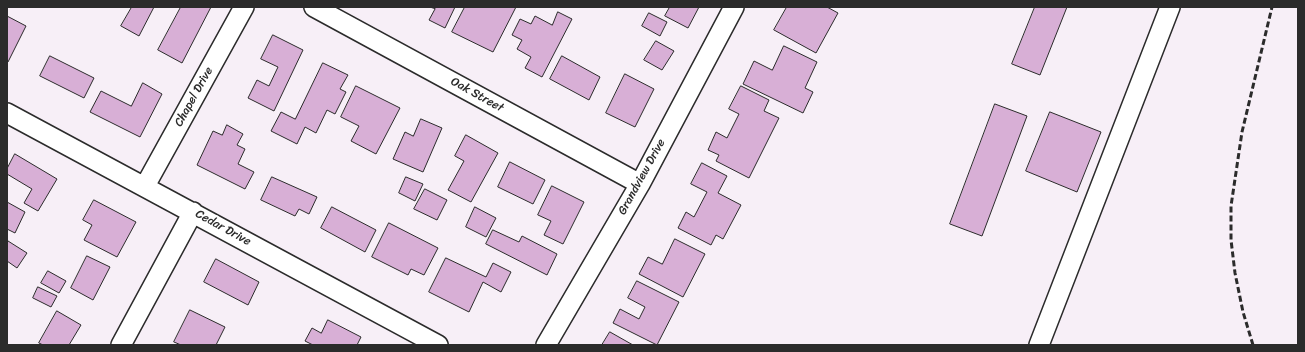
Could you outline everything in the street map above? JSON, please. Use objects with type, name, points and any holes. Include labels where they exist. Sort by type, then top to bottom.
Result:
[{"type":"street","name":"Chapel Drive","points":[[145,186],[244,7]]},
{"type":"street","name":"Oak Street","points":[[314,7],[640,184]]},
{"type":"street","name":"Grandview Drive","points":[[546,345],[640,184],[734,7]]},
{"type":"street","points":[[1039,345],[1170,7]]},
{"type":"street","name":"Cedar Drive","points":[[7,113],[193,212],[414,340],[438,345]]},
{"type":"street","points":[[121,345],[193,212]]},
{"type":"building","points":[[132,7],[154,7],[139,36],[121,26]]},
{"type":"building","points":[[181,7],[211,7],[182,63],[158,50]]},
{"type":"building","points":[[430,7],[455,7],[445,28],[429,20],[435,9]]},
{"type":"building","points":[[465,7],[516,7],[493,52],[452,32]]},
{"type":"building","points":[[670,7],[699,7],[688,28],[665,16]]},
{"type":"building","points":[[787,7],[827,7],[838,13],[816,53],[774,30]]},
{"type":"building","points":[[1035,7],[1067,7],[1040,75],[1012,64]]},
{"type":"building","points":[[558,12],[572,19],[542,77],[525,68],[531,57],[517,49],[522,40],[512,35],[520,19],[531,24],[535,16],[552,25]]},
{"type":"building","points":[[649,13],[667,22],[660,36],[642,26]]},
{"type":"building","points":[[7,16],[26,26],[8,62],[7,62]]},
{"type":"building","points":[[273,35],[303,50],[274,111],[248,98],[257,80],[269,86],[278,67],[261,59]]},
{"type":"building","points":[[656,41],[674,51],[662,70],[644,60]]},
{"type":"building","points":[[784,46],[817,62],[805,88],[813,92],[803,113],[743,84],[754,61],[772,70]]},
{"type":"building","points":[[50,56],[94,78],[84,98],[40,76]]},
{"type":"building","points":[[562,56],[600,77],[589,100],[550,79]]},
{"type":"building","points":[[323,63],[348,75],[340,89],[346,92],[335,114],[327,110],[316,133],[305,127],[297,144],[271,131],[281,112],[295,119]]},
{"type":"building","points":[[625,74],[654,89],[635,127],[606,113]]},
{"type":"building","points":[[143,83],[162,94],[140,137],[90,112],[101,91],[131,106]]},
{"type":"building","points":[[356,86],[400,108],[376,154],[351,141],[359,126],[341,117]]},
{"type":"building","points":[[741,86],[769,100],[764,111],[779,118],[749,178],[716,161],[719,155],[708,150],[716,132],[727,138],[739,114],[729,109]]},
{"type":"building","points":[[995,104],[1027,116],[982,236],[950,224]]},
{"type":"building","points":[[1050,112],[1101,132],[1077,192],[1026,171]]},
{"type":"building","points":[[421,119],[442,128],[423,172],[393,159],[405,132],[413,136]]},
{"type":"building","points":[[227,125],[243,134],[237,145],[245,149],[238,164],[254,172],[245,189],[197,165],[213,131],[222,135]]},
{"type":"building","points":[[466,135],[498,153],[471,202],[448,190],[464,161],[455,156]]},
{"type":"building","points":[[15,154],[57,179],[38,211],[24,203],[32,189],[7,174],[7,169]]},
{"type":"building","points":[[510,162],[545,180],[533,204],[498,187]]},
{"type":"building","points":[[702,163],[727,176],[718,193],[741,205],[723,239],[716,235],[711,245],[678,228],[686,212],[694,217],[707,192],[691,184]]},
{"type":"building","points":[[272,177],[317,197],[309,214],[299,209],[295,216],[261,200]]},
{"type":"building","points":[[406,177],[423,184],[415,201],[399,193]]},
{"type":"building","points":[[552,186],[584,202],[563,244],[544,235],[551,221],[538,215]]},
{"type":"building","points":[[425,189],[447,200],[437,220],[414,209]]},
{"type":"building","points":[[94,200],[136,222],[117,257],[84,240],[92,225],[83,220]]},
{"type":"building","points":[[7,202],[25,212],[15,233],[7,229]]},
{"type":"building","points":[[332,207],[376,230],[365,252],[321,228]]},
{"type":"building","points":[[475,207],[496,218],[486,237],[466,227]]},
{"type":"building","points":[[389,223],[438,248],[424,275],[411,269],[408,275],[372,257]]},
{"type":"building","points":[[493,230],[519,242],[522,236],[557,254],[547,275],[486,244]]},
{"type":"building","points":[[675,239],[705,254],[683,297],[639,274],[648,257],[662,264]]},
{"type":"building","points":[[8,241],[27,253],[17,268],[7,261]]},
{"type":"building","points":[[87,256],[110,267],[93,300],[71,288]]},
{"type":"building","points":[[446,258],[486,277],[493,263],[511,272],[501,292],[483,282],[469,312],[429,292]]},
{"type":"building","points":[[216,259],[259,282],[248,305],[204,282]]},
{"type":"building","points":[[48,271],[66,281],[59,293],[41,283]]},
{"type":"building","points":[[637,281],[679,302],[657,345],[613,323],[620,309],[639,319],[645,307],[628,298]]},
{"type":"building","points":[[38,287],[57,296],[51,307],[33,298]]},
{"type":"building","points":[[190,310],[225,327],[216,345],[181,345],[174,342]]},
{"type":"building","points":[[57,311],[81,325],[69,345],[43,345],[39,343]]},
{"type":"building","points":[[328,320],[361,337],[357,345],[313,345],[305,341],[312,328],[321,333]]},
{"type":"building","points":[[610,332],[633,345],[602,345]]},
{"type":"railway","points":[[1253,345],[1243,312],[1235,273],[1231,240],[1231,206],[1242,132],[1272,7]]}]
